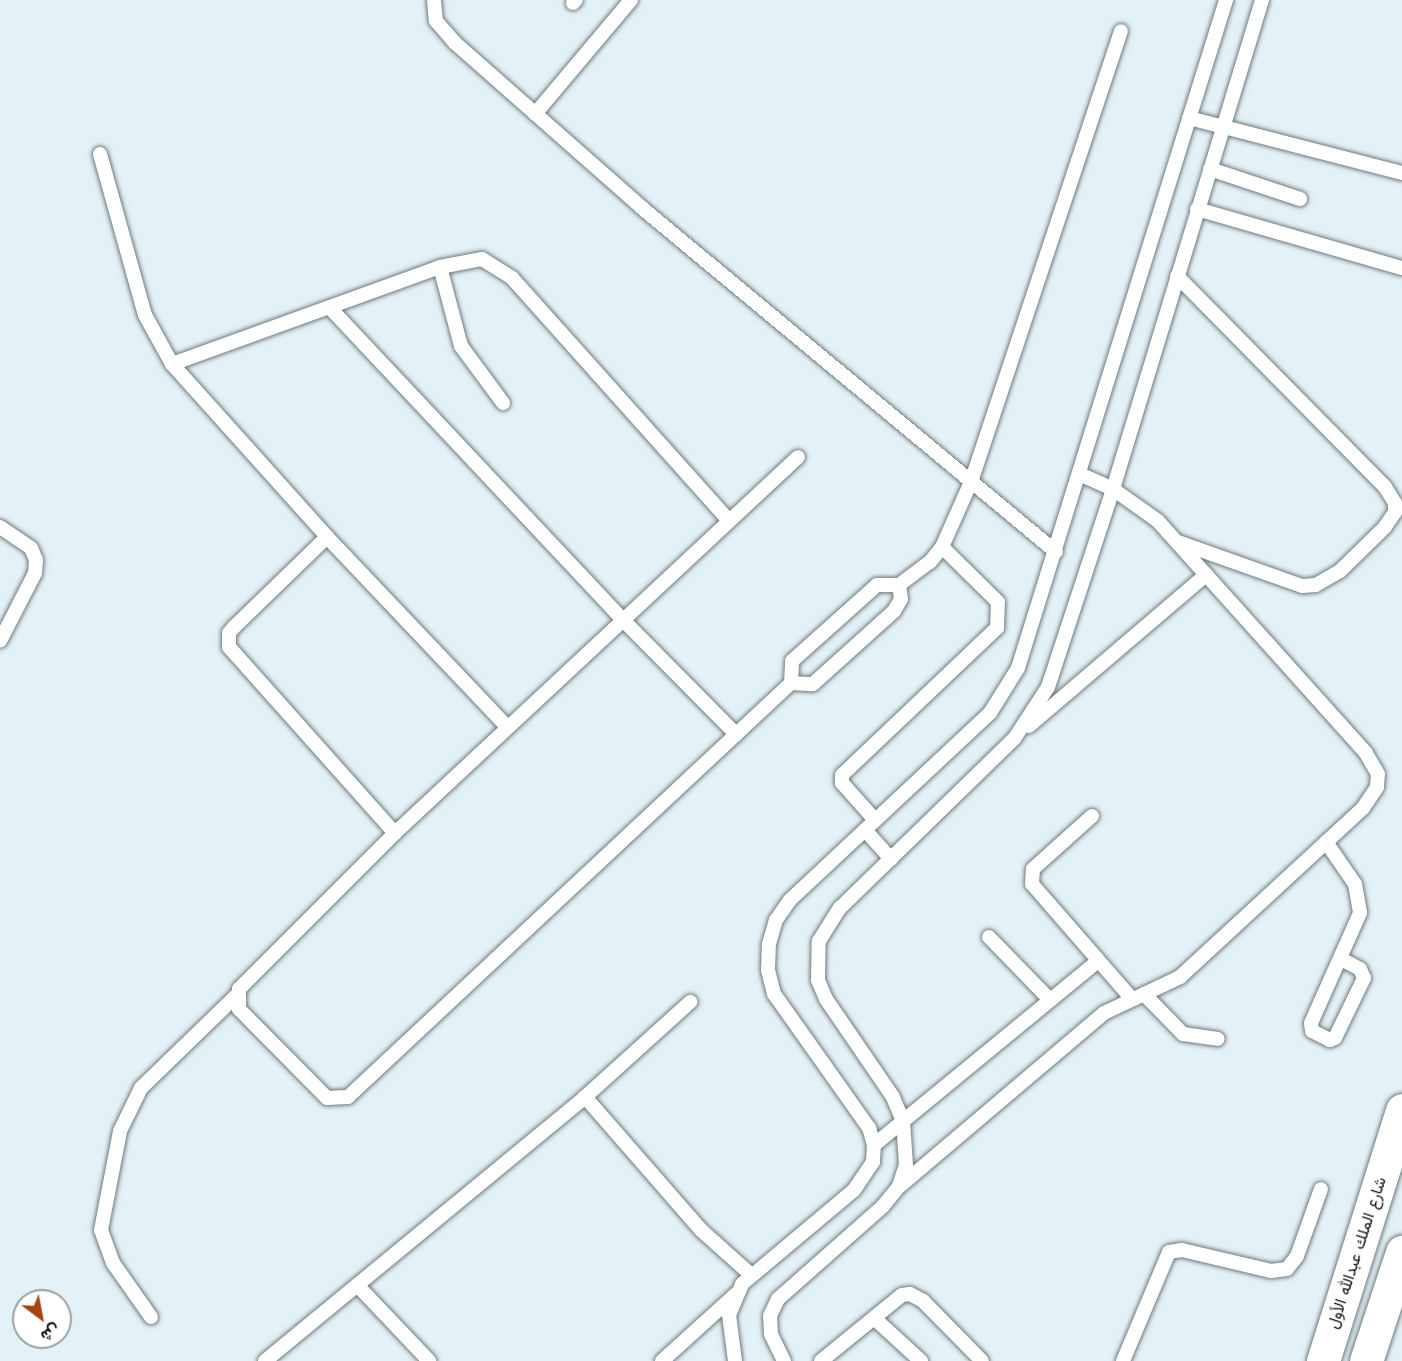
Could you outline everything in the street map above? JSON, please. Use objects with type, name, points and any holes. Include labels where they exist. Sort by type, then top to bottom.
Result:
[{"type":"main road","name":"شارع الملك عبدالله الأول","points":[[1323,1361],[1402,1110]]},
{"type":"main road","points":[[1366,1361],[1402,1252]]},
{"type":"lane","points":[[535,114],[631,0]]},
{"type":"lane","points":[[874,1146],[859,1112],[786,1016],[774,994],[768,970],[776,920],[790,900],[972,732],[1005,692],[1021,660],[1081,475],[1226,0]]},
{"type":"lane","points":[[1014,739],[1048,687],[1113,489],[1262,0]]},
{"type":"lane","points":[[429,2],[444,33],[535,114],[1056,552]]},
{"type":"lane","points":[[790,683],[788,668],[797,656],[877,585],[899,585],[930,562],[942,547],[971,482],[1121,32]]},
{"type":"lane","points":[[1189,118],[1402,173]]},
{"type":"lane","points":[[100,154],[146,315],[172,364],[327,537],[507,727]]},
{"type":"lane","points":[[1210,169],[1300,199]]},
{"type":"lane","points":[[1197,209],[1402,268]]},
{"type":"lane","points":[[172,364],[331,309],[440,267],[470,259],[504,269],[728,520]]},
{"type":"lane","points":[[440,267],[461,345],[503,403]]},
{"type":"lane","points":[[1177,276],[1385,487],[1395,502],[1392,520],[1385,528],[1329,580],[1316,585],[1302,586],[1177,541]]},
{"type":"lane","points":[[331,309],[623,620],[736,734]]},
{"type":"lane","points":[[151,1317],[113,1263],[101,1230],[120,1131],[141,1088],[237,996],[395,833],[798,457]]},
{"type":"lane","points":[[784,1361],[771,1334],[770,1316],[778,1299],[883,1206],[899,1186],[1104,1013],[1180,977],[1372,798],[1378,774],[1374,764],[1177,541],[1158,521],[1113,489],[1081,475]]},
{"type":"lane","points":[[0,527],[31,549],[36,560],[35,573],[0,641]]},
{"type":"lane","points":[[327,537],[234,627],[229,633],[229,647],[395,833]]},
{"type":"lane","points":[[876,820],[844,786],[842,775],[989,637],[999,621],[998,602],[942,547]]},
{"type":"lane","points":[[899,1186],[906,1165],[903,1121],[880,1076],[825,999],[816,960],[827,925],[1014,739],[1206,575]]},
{"type":"lane","points":[[237,996],[239,1009],[327,1098],[348,1097],[790,683],[813,684],[852,649],[898,606],[899,585]]},
{"type":"lane","points":[[1092,816],[1033,869],[1031,876],[1036,890],[1098,961],[1183,1034],[1218,1039]]},
{"type":"lane","points":[[865,830],[891,859]]},
{"type":"lane","points":[[1326,842],[1355,884],[1360,913],[1310,1026],[1330,1040],[1335,1038],[1364,978],[1360,969],[1341,959]]},
{"type":"lane","points":[[989,937],[1050,1000]]},
{"type":"lane","points":[[662,1361],[736,1294],[750,1274],[866,1178],[874,1146],[1098,961]]},
{"type":"lane","points":[[265,1361],[585,1097],[690,1002]]},
{"type":"lane","points":[[585,1097],[701,1230],[750,1274]]},
{"type":"lane","points":[[1123,1361],[1169,1252],[1182,1250],[1271,1271],[1287,1269],[1297,1256],[1321,1189]]},
{"type":"lane","points":[[357,1285],[429,1361]]},
{"type":"lane","points":[[735,1361],[729,1315],[736,1294]]},
{"type":"lane","points":[[821,1361],[902,1295],[917,1296],[982,1361]]},
{"type":"lane","points":[[874,1318],[921,1361]]}]
